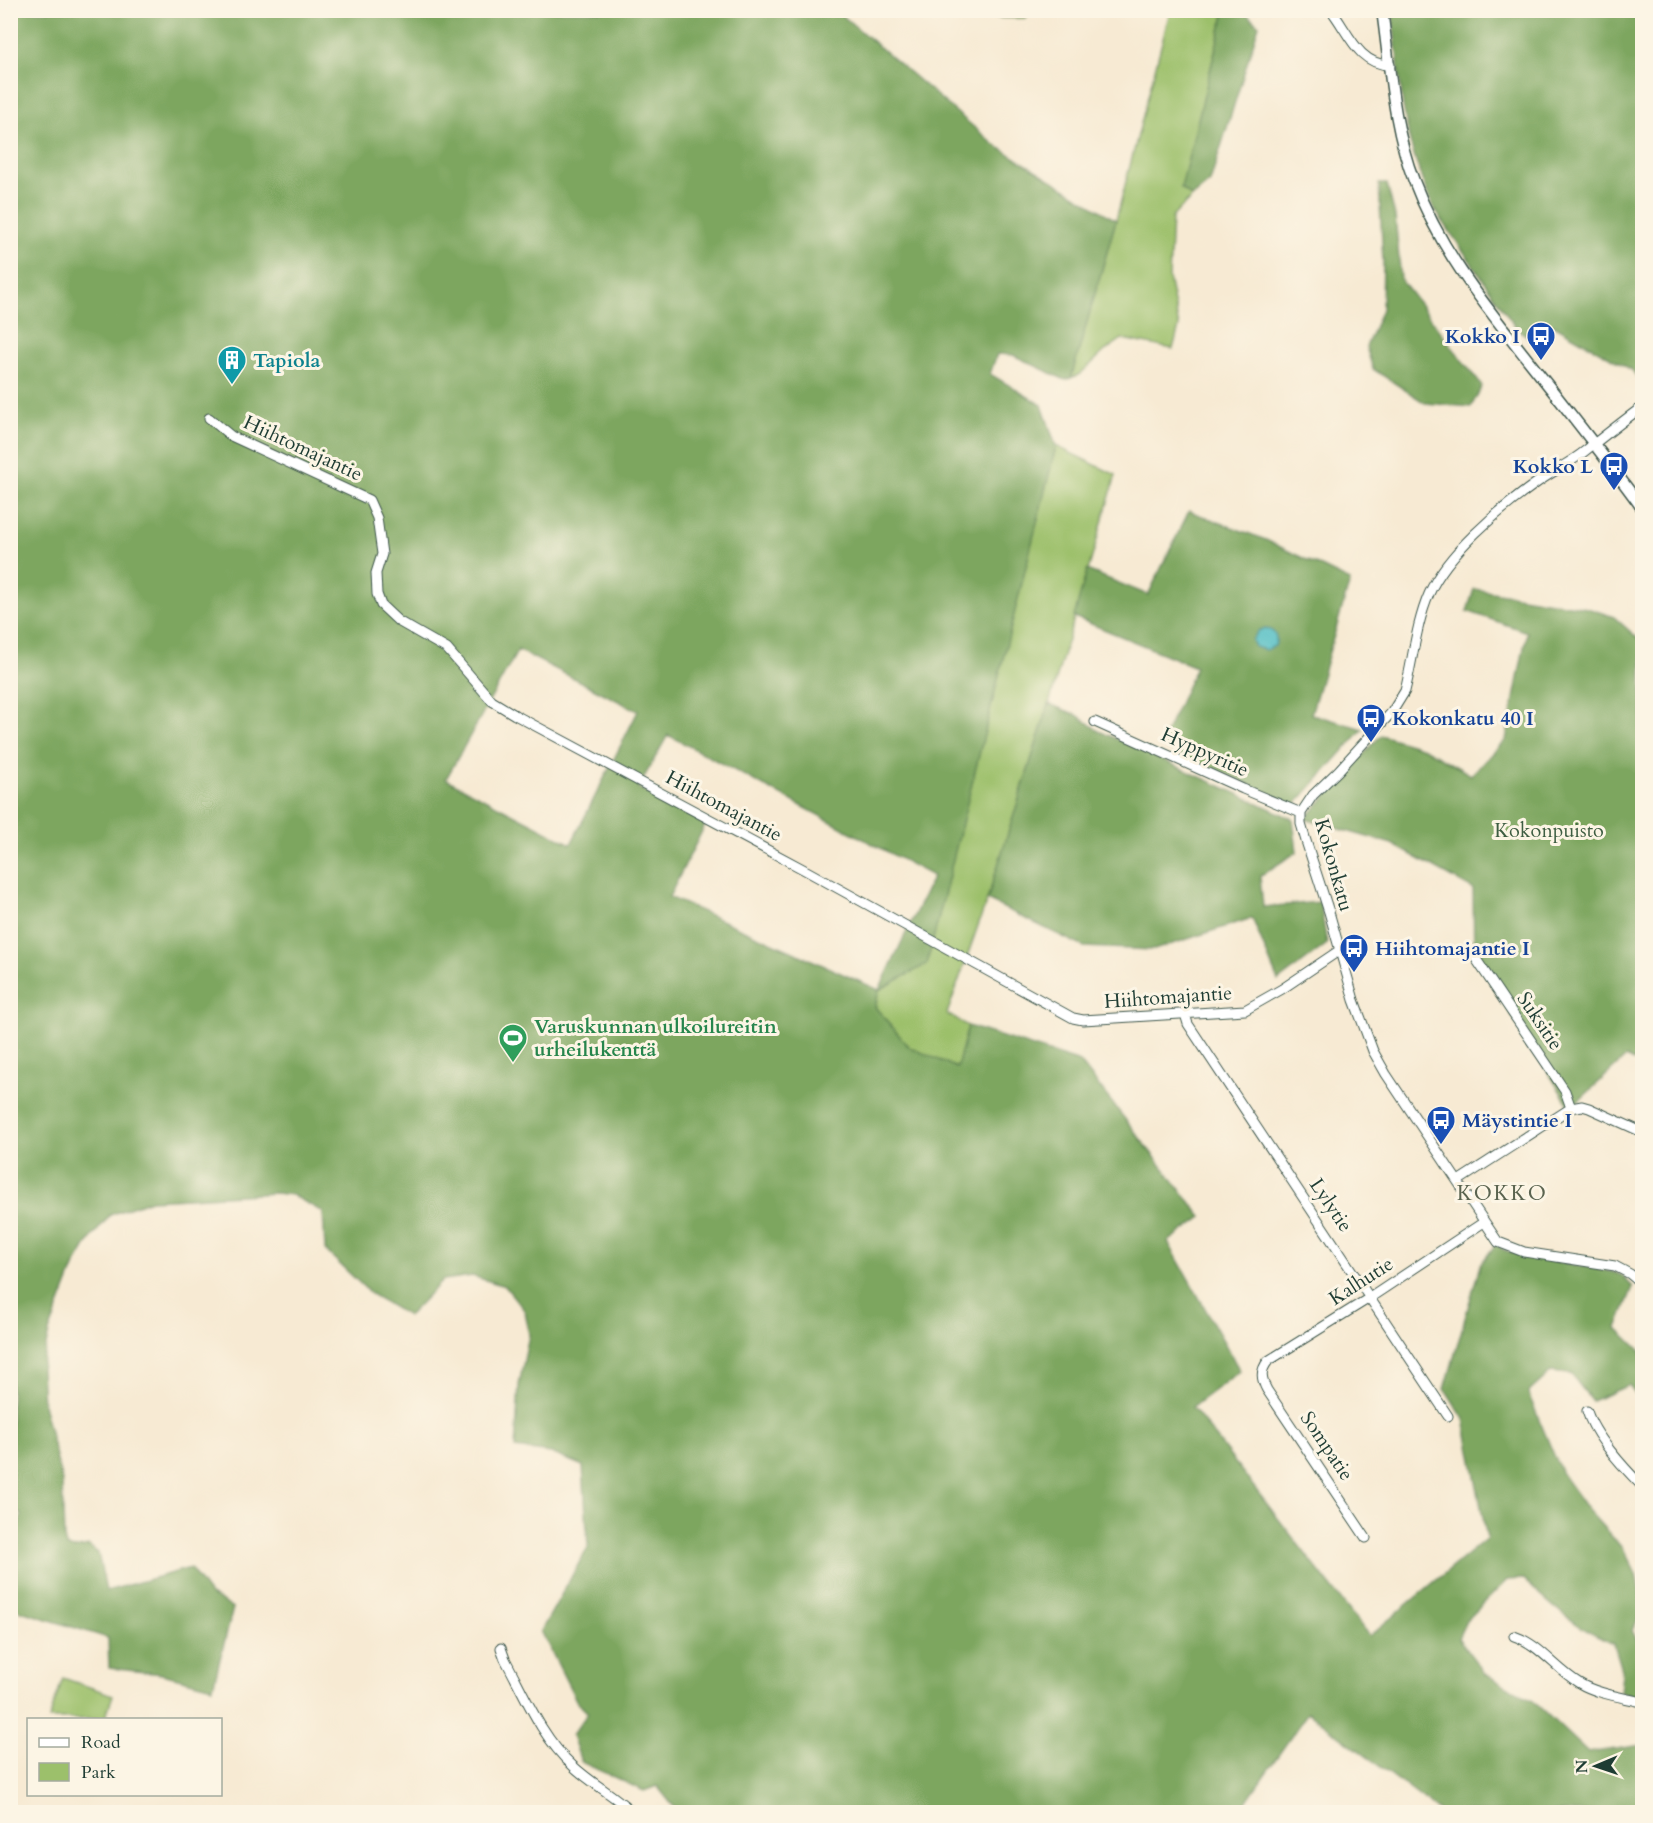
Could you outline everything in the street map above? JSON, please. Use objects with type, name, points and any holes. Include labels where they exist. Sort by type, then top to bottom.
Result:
[{"type":"street","points":[[1331,10],[1364,56],[1375,63],[1390,65]]},
{"type":"street","points":[[1382,10],[1396,109],[1408,164],[1442,242],[1473,289],[1642,508]]},
{"type":"street","name":"Kokonkatu","points":[[1642,407],[1593,442],[1585,451],[1535,484],[1479,530],[1449,562],[1437,578],[1423,609],[1406,684],[1399,702],[1361,746],[1313,795],[1301,813],[1301,824],[1354,1000],[1373,1051],[1498,1242],[1524,1252],[1615,1266],[1642,1284]]},
{"type":"street","name":"Hiihtomajantie","points":[[209,418],[231,436],[369,500],[377,518],[382,554],[376,573],[377,594],[381,606],[398,621],[447,649],[492,701],[1073,1018],[1083,1020],[1245,1010],[1282,989],[1340,950]]},
{"type":"street","name":"Hyppyritie","points":[[1095,722],[1301,813]]},
{"type":"street","name":"Suksitie","points":[[1474,956],[1565,1091],[1571,1108]]},
{"type":"street","name":"Lylytie","points":[[1185,1014],[1188,1024],[1448,1416]]},
{"type":"street","points":[[1458,1181],[1571,1108],[1582,1106],[1589,1108],[1642,1132]]},
{"type":"street","name":"Kalhutie","points":[[1262,1373],[1268,1361],[1371,1297],[1484,1222]]},
{"type":"street","name":"Sompatie","points":[[1262,1373],[1262,1381],[1267,1390],[1366,1539]]},
{"type":"street","points":[[1587,1411],[1590,1420],[1623,1466],[1642,1486]]},
{"type":"street","points":[[1514,1636],[1526,1640],[1563,1672],[1581,1684],[1642,1702]]},
{"type":"street","points":[[501,1648],[542,1728],[557,1750],[574,1767],[632,1812]]},
{"type":"green space","points":[[1031,10],[1025,18],[992,17],[973,11]]},
{"type":"green space","points":[[11,11],[837,11],[995,145],[1116,220],[1071,378],[1065,380],[1013,355],[997,354],[990,374],[1042,405],[1056,446],[927,964],[879,990],[875,1007],[909,1047],[957,1068],[968,1026],[1080,1062],[1202,1217],[1168,1242],[1240,1371],[1192,1407],[1369,1636],[1487,1538],[1464,1419],[1445,1389],[1480,1265],[1496,1244],[1504,1250],[1521,1255],[1613,1272],[1621,1275],[1633,1287],[1617,1328],[1642,1352],[1642,1402],[1629,1385],[1592,1401],[1571,1374],[1551,1372],[1528,1393],[1562,1474],[1587,1509],[1624,1550],[1636,1574],[1641,1597],[1639,1618],[1632,1630],[1642,1651],[1642,1698],[1620,1692],[1622,1673],[1613,1644],[1565,1616],[1524,1579],[1507,1580],[1466,1621],[1458,1638],[1485,1674],[1531,1699],[1588,1753],[1642,1745],[1642,1812],[1440,1812],[1308,1712],[1239,1812],[678,1812],[657,1786],[644,1791],[581,1762],[572,1735],[588,1713],[577,1702],[541,1631],[588,1547],[583,1466],[551,1453],[515,1448],[519,1385],[529,1335],[525,1311],[505,1286],[472,1276],[443,1280],[408,1316],[371,1294],[325,1250],[323,1212],[292,1195],[276,1193],[151,1200],[110,1215],[89,1241],[75,1265],[49,1332],[41,1368],[43,1404],[62,1481],[66,1546],[73,1549],[89,1546],[98,1553],[106,1591],[190,1568],[210,1595],[233,1608],[213,1687],[162,1674],[109,1668],[108,1638],[11,1608],[11,1549],[22,1514],[11,1511]],"holes":[[[518,650],[638,711],[571,844],[446,779]],[[668,735],[933,876],[879,990],[669,897],[706,823],[638,788]]]},
{"type":"green space","points":[[1170,11],[1225,11],[1181,188],[1192,197],[1172,217],[1169,278],[1179,327],[1173,349],[1122,339],[1080,374],[1071,378],[1116,220]]},
{"type":"green space","points":[[1225,11],[1243,11],[1259,25],[1210,182],[1192,197],[1181,188]]},
{"type":"green space","points":[[1392,11],[1642,11],[1642,333],[1639,337],[1639,380],[1632,370],[1554,325],[1534,341],[1516,328],[1433,207],[1410,142],[1403,106]]},
{"type":"green space","points":[[1379,184],[1387,184],[1395,216],[1401,280],[1482,386],[1471,407],[1425,403],[1373,369],[1366,347],[1382,309],[1383,262]]},
{"type":"green space","points":[[1056,446],[1116,475],[1049,704],[987,900],[947,1014],[968,1026],[957,1068],[909,1047],[875,1007],[879,990],[927,963]]},
{"type":"green space","points":[[1189,511],[1266,540],[1350,581],[1311,714],[1363,729],[1295,805],[1160,745],[1196,667],[1074,617],[1087,570],[1148,595]]},
{"type":"green space","name":"Kokonpuisto","points":[[1474,589],[1587,608],[1614,617],[1642,642],[1642,1065],[1626,1057],[1571,1108],[1474,956],[1473,889],[1392,844],[1305,819],[1381,735],[1424,748],[1471,775],[1506,740],[1527,632],[1467,611]]},
{"type":"green space","points":[[1049,704],[1077,715],[1099,731],[1293,819],[1297,852],[1260,876],[1263,907],[1320,902],[1327,944],[1278,981],[1252,918],[1154,950],[1084,947],[987,900]]},
{"type":"green space","points":[[63,1678],[113,1695],[105,1718],[49,1718]]},
{"type":"water","points":[[1265,628],[1274,633],[1276,640],[1275,646],[1266,650],[1255,647],[1252,640],[1258,631]]},
{"type":"place","name":"Kokko I","points":[[1541,362]]},
{"type":"place","name":"Tapiola","points":[[232,386]]},
{"type":"place","name":"Kokko L","points":[[1614,492]]},
{"type":"place","name":"Kokonkatu 40 I","points":[[1371,744]]},
{"type":"place","name":"Hiihtomajantie I","points":[[1354,974]]},
{"type":"place","name":"Varuskunnan ulkoilureitin urheilukenttä","points":[[513,1064]]},
{"type":"place","name":"Mäystintie I","points":[[1441,1146]]},
{"type":"district","name":"KOKKO","points":[[1502,1193]]}]
